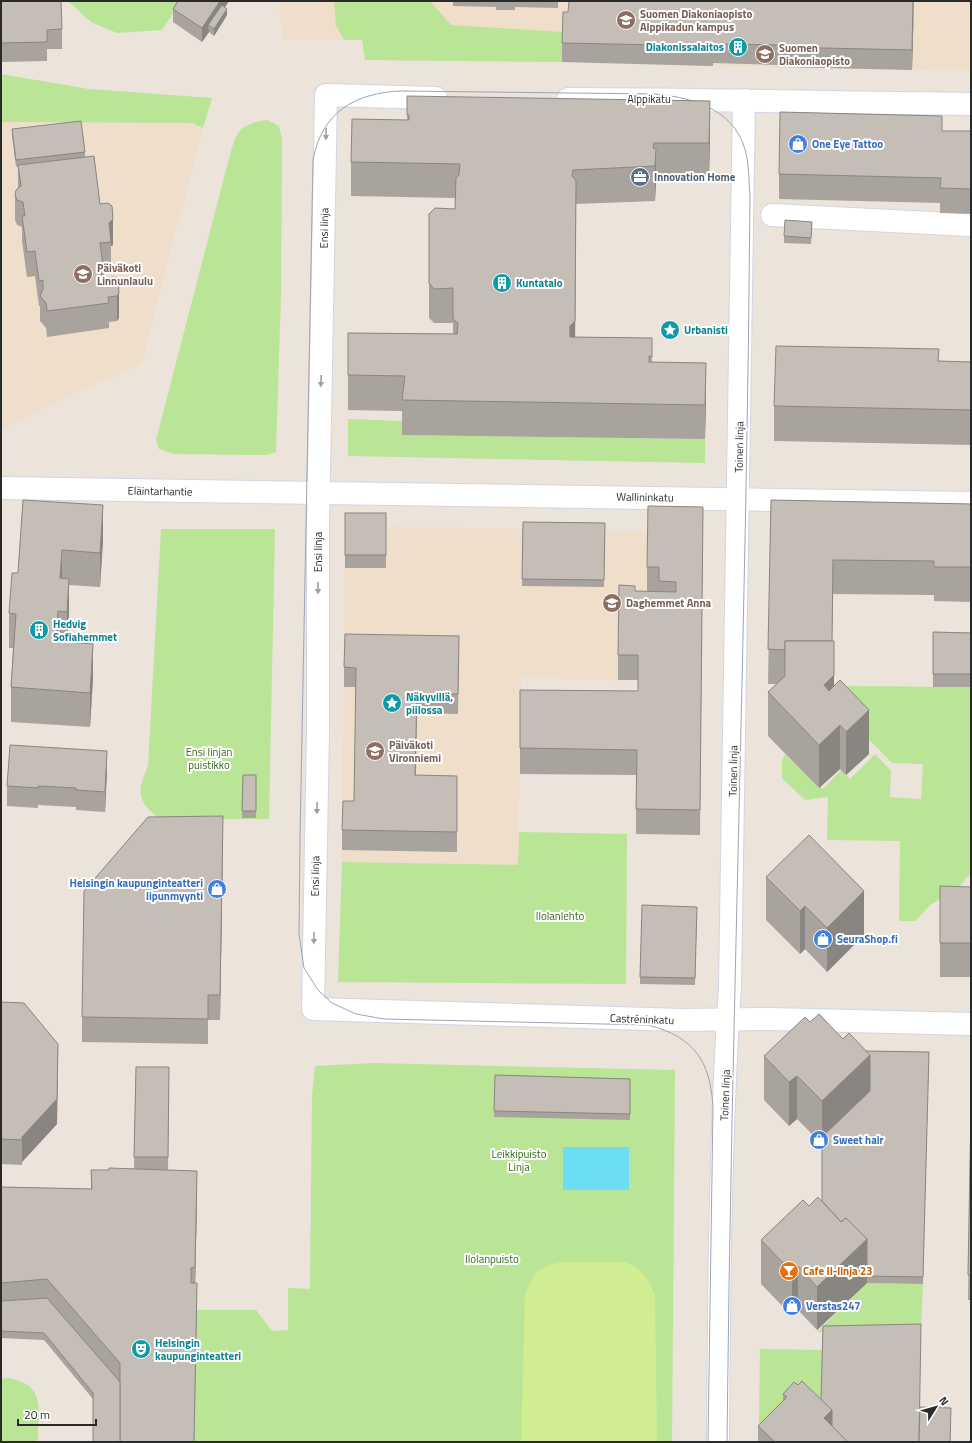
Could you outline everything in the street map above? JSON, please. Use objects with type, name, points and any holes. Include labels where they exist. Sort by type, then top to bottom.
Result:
[{"type":"street","name":"Ensi linja","points":[[313,1009],[318,730],[319,493],[326,95],[455,98]]},
{"type":"street","name":"Alppikatu","points":[[547,99],[744,100],[971,104]]},
{"type":"street","name":"Toinen linja","points":[[718,1442],[719,1286],[730,987],[744,100]]},
{"type":"street","points":[[772,215],[971,225]]},
{"type":"street","name":"Eläintarhantie","points":[[1,488],[319,493]]},
{"type":"street","name":"Wallininkatu","points":[[319,493],[738,498],[971,503]]},
{"type":"street","name":"Castréninkatu","points":[[313,1009],[682,1020],[728,1019],[971,1024]]},
{"type":"shaded area","name":"Suomen Diakoniaopisto Alppikadun kampus","points":[[279,1],[971,1],[971,71],[562,62],[365,60],[362,40],[283,40]]},
{"type":"shaded area","name":"Päiväkoti Linnunlaulu","points":[[1,122],[193,123],[203,128],[141,364],[60,400],[1,430]]},
{"type":"shaded area","points":[[345,526],[703,532],[701,682],[521,678],[518,865],[342,862]]},
{"type":"green space","points":[[68,1],[181,1],[162,30],[117,33],[91,22]]},
{"type":"green space","points":[[334,1],[430,1],[451,25],[563,32],[562,62],[365,60],[362,40],[344,40],[336,26]]},
{"type":"green space","points":[[1,74],[89,89],[212,98],[203,128],[193,123],[1,122]]},
{"type":"green space","points":[[267,120],[279,126],[282,139],[281,294],[276,452],[267,455],[174,454],[159,449],[156,440],[232,147],[242,129],[256,122]]},
{"type":"green space","points":[[348,419],[402,421],[402,435],[705,439],[705,463],[348,456]]},
{"type":"green space","name":"Ensi linjan puistikko","points":[[161,529],[275,529],[269,819],[160,819],[146,807],[143,801],[141,789],[144,775],[148,766]]},
{"type":"green space","points":[[843,686],[971,687],[970,874],[956,890],[930,905],[915,921],[899,921],[900,841],[827,840],[828,797],[805,800],[782,778],[782,761],[785,754],[819,788],[821,787],[823,789],[841,770],[850,779],[875,754],[891,771],[890,797],[921,799],[923,764],[892,763],[842,712]]},
{"type":"green space","name":"Ilolanlehto","points":[[519,832],[627,834],[626,984],[338,982],[342,862],[518,865]]},
{"type":"green space","name":"Ilolanpuisto","points":[[373,1063],[675,1070],[672,1442],[194,1442],[197,1310],[256,1310],[272,1331],[288,1330],[288,1288],[310,1289],[312,1095],[315,1066]]},
{"type":"green space","points":[[563,1262],[624,1262],[640,1270],[650,1284],[655,1296],[657,1442],[521,1442],[525,1295],[531,1281],[538,1272],[548,1266]]},
{"type":"green space","points":[[867,1283],[923,1284],[921,1331],[817,1332]]},
{"type":"green space","points":[[760,1349],[823,1350],[820,1424],[759,1424]]},
{"type":"green space","points":[[7,1378],[20,1381],[29,1386],[38,1400],[38,1442],[1,1442],[1,1379]]},
{"type":"water","points":[[563,1147],[629,1147],[629,1190],[563,1190]]},
{"type":"building","points":[[1,1],[61,1],[62,29],[47,30],[47,42],[1,43]]},
{"type":"building","points":[[178,1],[220,1],[202,28],[173,9]]},
{"type":"building","name":"Diakonissalaitos","points":[[569,1],[913,1],[912,50],[778,47],[778,45],[713,44],[713,46],[710,46],[562,43],[563,12],[568,12]]},
{"type":"building","points":[[222,5],[227,9],[214,29],[208,25]]},
{"type":"building","name":"Kuntatalo","points":[[407,96],[710,101],[709,143],[654,143],[653,148],[656,149],[655,166],[573,170],[572,176],[576,181],[575,321],[570,326],[570,337],[652,338],[652,357],[649,356],[649,362],[706,363],[705,405],[402,400],[405,376],[348,375],[348,333],[457,334],[458,323],[453,319],[453,288],[434,289],[429,283],[429,214],[435,208],[455,209],[456,178],[459,175],[460,164],[351,162],[352,119],[409,120],[409,115],[407,115]]},
{"type":"building","points":[[780,112],[942,116],[942,131],[971,131],[971,189],[940,188],[941,178],[779,174]]},
{"type":"building","points":[[81,121],[85,152],[16,160],[12,129]]},
{"type":"building","points":[[94,156],[100,204],[108,203],[112,206],[113,219],[109,223],[111,242],[100,243],[104,273],[101,273],[102,278],[115,277],[118,279],[119,293],[117,296],[108,297],[109,303],[47,311],[46,303],[40,296],[43,289],[43,280],[39,281],[35,251],[27,252],[22,216],[25,216],[23,202],[17,200],[15,195],[16,190],[21,186],[18,165]]},
{"type":"building","points":[[785,220],[812,222],[811,238],[784,236]]},
{"type":"building","points":[[776,346],[939,349],[938,361],[971,362],[971,410],[774,406]]},
{"type":"building","name":"Hedvig Sofiahemmet","points":[[23,500],[103,505],[100,553],[62,550],[60,578],[69,579],[67,612],[58,611],[56,641],[93,644],[90,693],[11,687],[16,614],[9,613],[12,573],[18,573]]},
{"type":"building","points":[[771,500],[971,504],[971,567],[934,567],[934,561],[833,560],[832,641],[785,641],[785,650],[768,649]]},
{"type":"building","points":[[648,506],[703,507],[700,810],[636,809],[637,750],[520,748],[520,690],[638,691],[638,655],[618,655],[619,585],[635,586],[635,591],[676,592],[676,582],[659,581],[659,567],[647,567]]},
{"type":"building","points":[[345,513],[386,513],[386,555],[345,555]]},
{"type":"building","points":[[523,522],[605,523],[604,580],[522,579]]},
{"type":"building","points":[[933,632],[971,633],[971,674],[933,674]]},
{"type":"building","points":[[345,634],[459,636],[458,694],[417,694],[415,775],[457,776],[457,832],[342,830],[343,801],[354,801],[356,668],[344,667]]},
{"type":"building","points":[[785,641],[834,641],[834,675],[824,685],[829,691],[840,680],[869,710],[846,732],[840,725],[819,745],[768,692],[785,676]]},
{"type":"building","points":[[10,745],[107,751],[105,792],[76,790],[76,788],[7,786]]},
{"type":"building","points":[[243,775],[256,775],[256,811],[242,811]]},
{"type":"building","points":[[223,816],[220,995],[208,995],[208,1019],[82,1017],[84,891],[148,817]]},
{"type":"building","points":[[809,835],[864,891],[827,928],[805,906],[800,911],[766,877]]},
{"type":"building","points":[[940,886],[971,887],[971,943],[940,943]]},
{"type":"building","points":[[642,905],[697,907],[695,978],[640,977]]},
{"type":"building","points":[[1,1002],[24,1003],[58,1044],[57,1099],[22,1137],[22,1140],[1,1139]]},
{"type":"building","points":[[819,1014],[843,1039],[849,1033],[870,1055],[822,1101],[797,1076],[789,1082],[764,1056],[805,1017],[810,1022]]},
{"type":"building","points":[[866,1051],[929,1052],[923,1277],[867,1276],[867,1239],[846,1218],[841,1222],[822,1201],[822,1137],[870,1091],[870,1055]]},
{"type":"building","points":[[136,1067],[169,1067],[168,1157],[134,1157]]},
{"type":"building","points":[[495,1075],[630,1079],[630,1114],[494,1111]]},
{"type":"building","points":[[971,1109],[971,1275],[968,1275]]},
{"type":"building","name":"Helsingin kaupunginteatteri","points":[[109,1168],[197,1171],[195,1267],[191,1268],[191,1283],[197,1283],[194,1442],[121,1442],[120,1363],[47,1279],[1,1283],[1,1187],[92,1189],[91,1170],[109,1170]]},
{"type":"building","points":[[818,1197],[841,1222],[846,1218],[867,1239],[817,1287],[798,1266],[792,1272],[761,1240],[803,1200],[809,1206]]},
{"type":"building","points":[[47,1298],[120,1382],[120,1442],[93,1442],[93,1393],[44,1333],[1,1331],[1,1301]]},
{"type":"building","points":[[921,1324],[919,1442],[847,1442],[832,1426],[832,1410],[821,1400],[823,1326]]},
{"type":"building","points":[[802,1381],[832,1410],[824,1418],[847,1441],[846,1442],[775,1442],[758,1426],[787,1397],[783,1394],[794,1382],[798,1385]]},
{"type":"building","points":[[920,1407],[951,1408],[950,1442],[919,1442]]},
{"type":"tram line","points":[[708,1442],[713,1107],[708,1076],[697,1053],[677,1036],[648,1025],[384,1019],[356,1014],[332,1003],[318,990],[304,968],[299,934],[300,839],[313,160],[317,143],[324,129],[333,118],[343,108],[355,101],[369,96],[401,91],[656,94],[671,96],[700,104],[714,110],[725,118],[735,129],[742,142],[747,158],[750,196],[746,507],[732,1130],[727,1442]]},
{"type":"place","name":"Suomen Diakoniaopisto Alppikadun kampus","points":[[626,20]]},
{"type":"place","name":"Diakonissalaitos","points":[[738,47]]},
{"type":"place","name":"Suomen Diakoniaopisto","points":[[765,54]]},
{"type":"place","name":"One Eye Tattoo","points":[[798,144]]},
{"type":"place","name":"Innovation Home","points":[[640,177]]},
{"type":"place","name":"Päiväkoti Linnunlaulu","points":[[83,274]]},
{"type":"place","name":"Kuntatalo","points":[[502,283]]},
{"type":"place","name":"Urbanisti","points":[[670,330]]},
{"type":"place","name":"Daghemmet Anna","points":[[612,603]]},
{"type":"place","name":"Hedvig Sofiahemmet","points":[[39,630]]},
{"type":"place","name":"Näkyvillä, piilossa","points":[[392,703]]},
{"type":"place","name":"Päiväkoti Vironniemi","points":[[375,751]]},
{"type":"place","name":"Helsingin kaupunginteatteri lipunmyynti","points":[[217,889]]},
{"type":"place","name":"SeuraShop.fi","points":[[823,939]]},
{"type":"place","name":"Sweet hair","points":[[819,1140]]},
{"type":"place","name":"Cafe II-linja 23","points":[[789,1271]]},
{"type":"place","name":"Verstas247","points":[[792,1306]]},
{"type":"place","name":"Helsingin kaupunginteatteri","points":[[141,1349]]},
{"type":"park label","name":"Leikkipuisto Linja","points":[[519,1160]]}]
